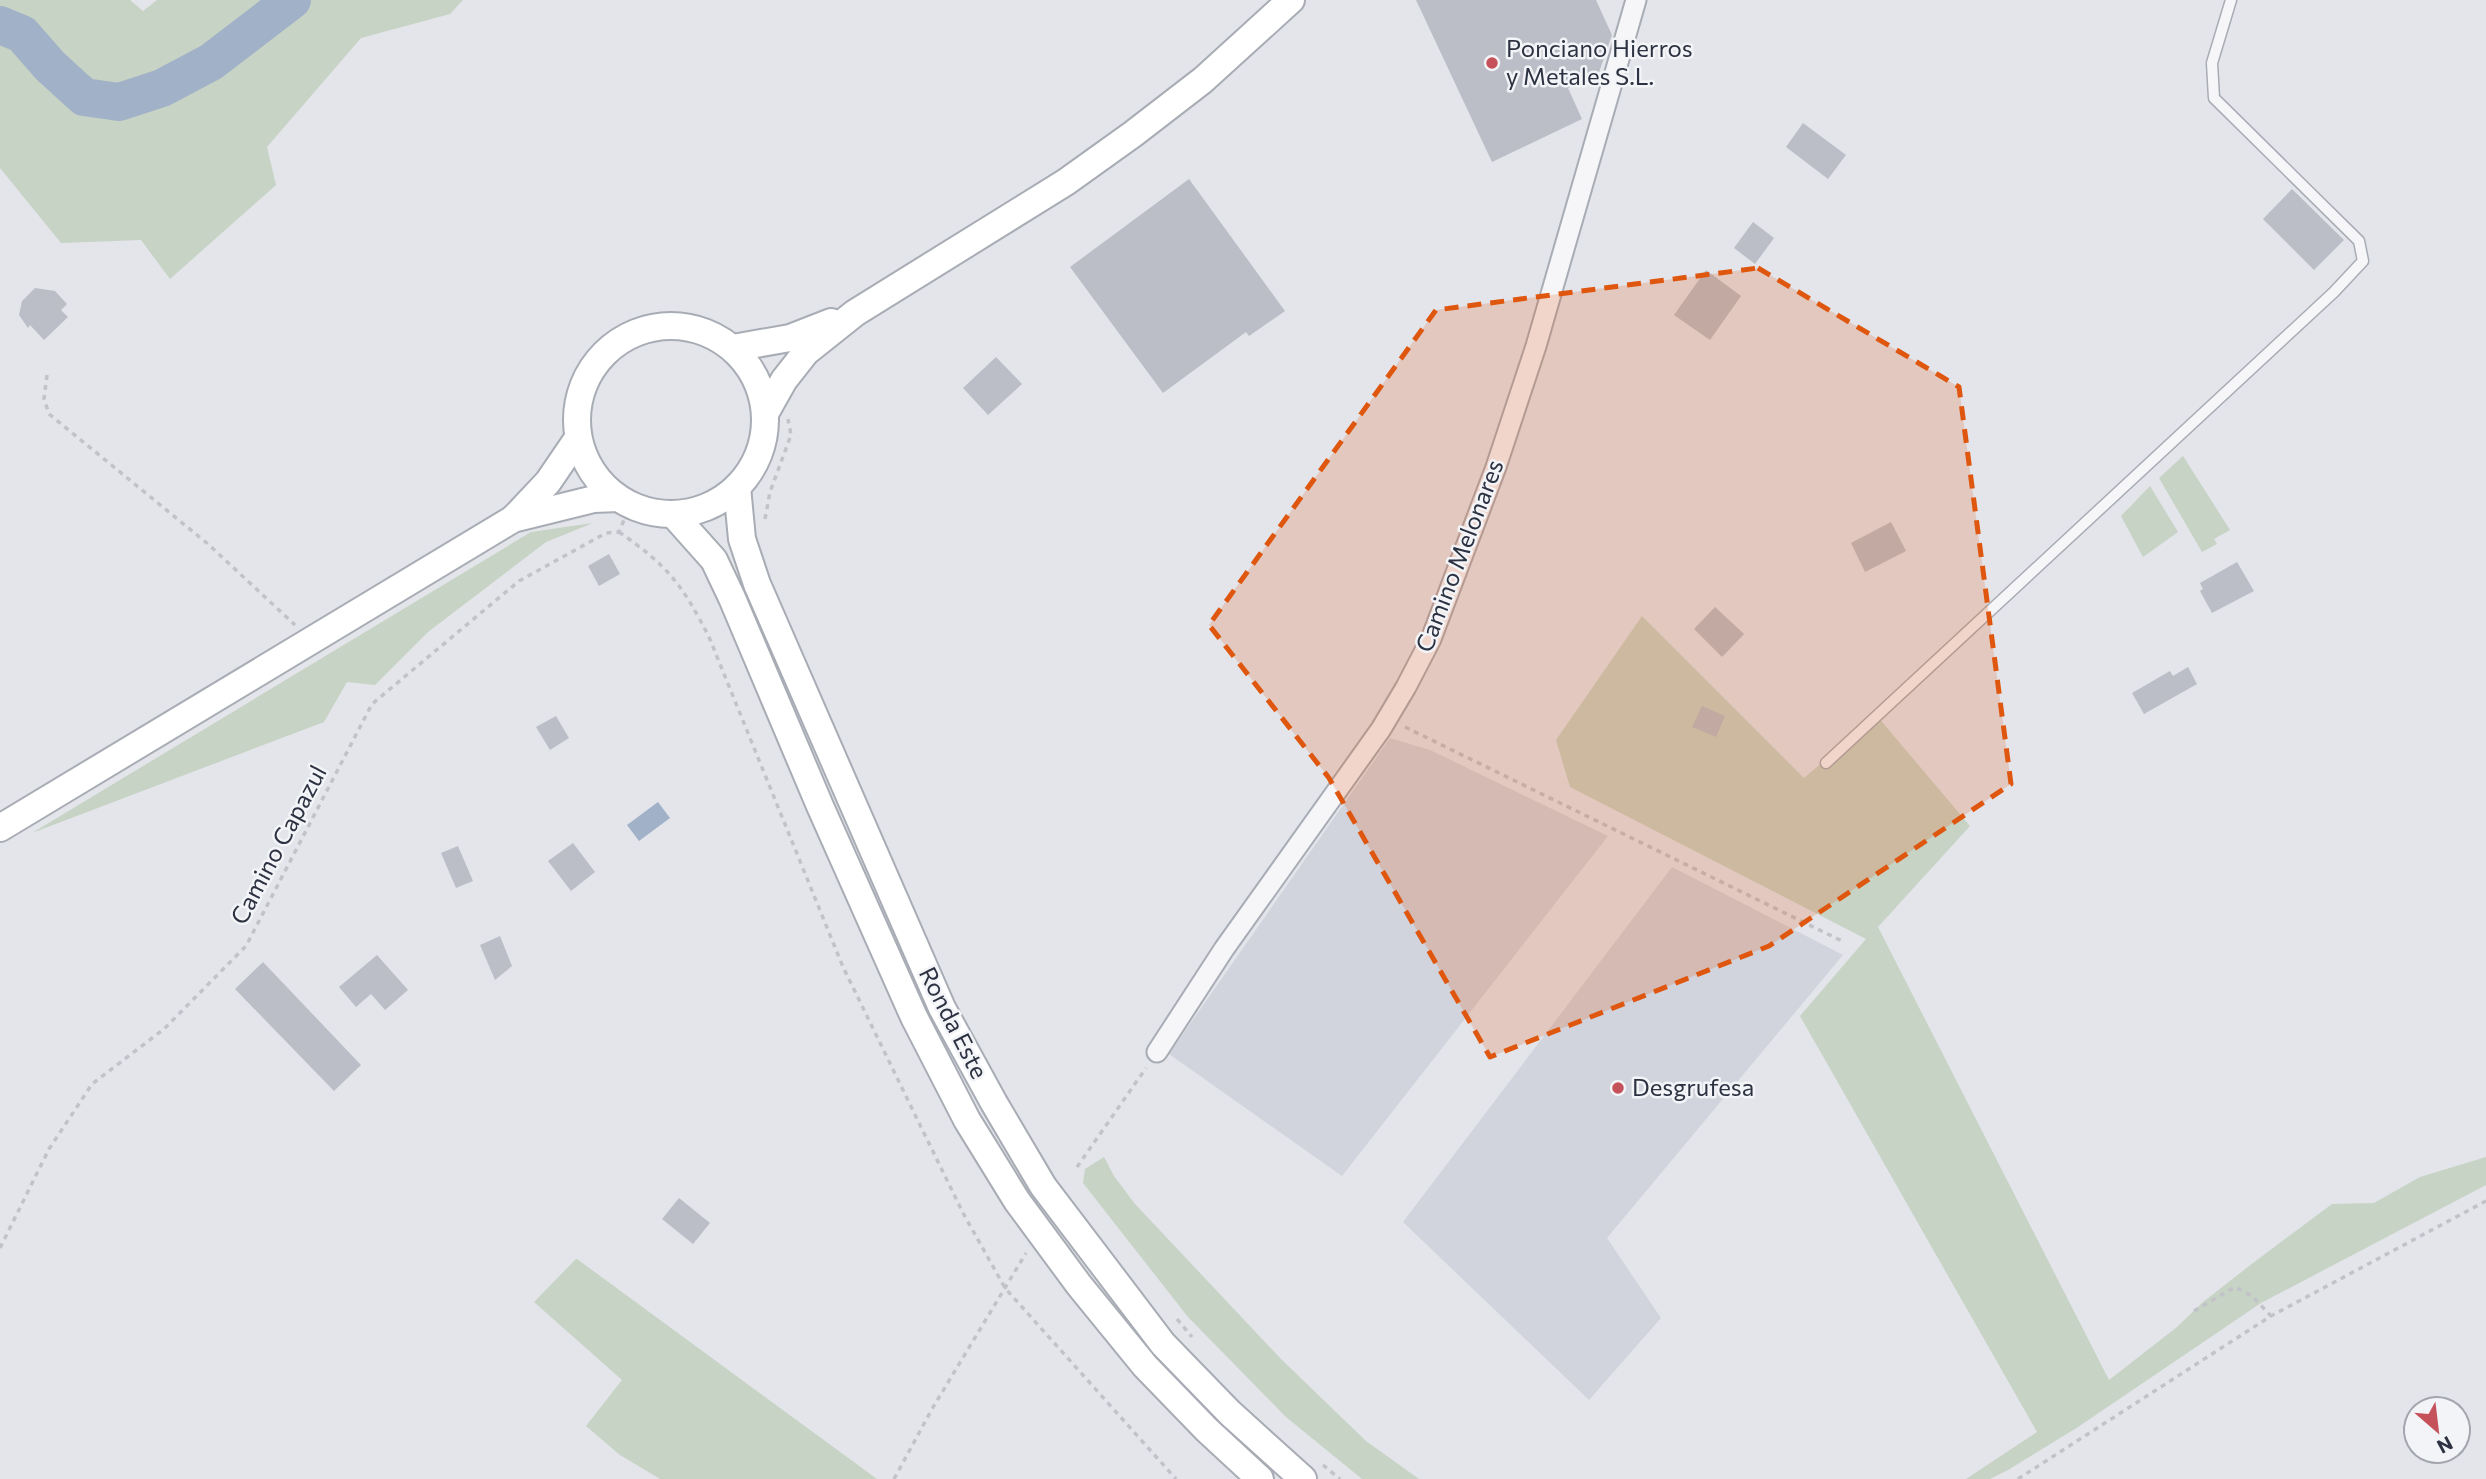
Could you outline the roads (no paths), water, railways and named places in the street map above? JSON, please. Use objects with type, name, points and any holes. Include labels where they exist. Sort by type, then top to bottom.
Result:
[{"type":"main road","points":[[770,405],[746,361],[733,348],[711,334],[686,326],[660,326],[635,332],[613,345],[594,364],[582,387],[576,412],[578,438],[586,461],[599,482],[624,501],[651,512],[673,514],[708,507],[737,487],[754,465],[764,439],[770,405],[784,380],[806,352],[855,313],[1066,182],[1122,142],[1203,80],[1291,0]]},
{"type":"main road","points":[[733,348],[790,338],[855,313]]},
{"type":"main road","points":[[0,828],[513,519],[548,482],[578,438]]},
{"type":"main road","name":"Ronda Este","points":[[737,487],[742,539],[757,584],[942,1008],[993,1103],[1043,1186],[1163,1344],[1230,1413],[1313,1472]]},
{"type":"main road","points":[[513,519],[594,499],[624,501]]},
{"type":"main road","name":"Ronda Este","points":[[673,514],[714,561],[732,598],[914,1017],[967,1120],[1017,1202],[1145,1366],[1207,1430],[1261,1479]]},
{"type":"street","name":"Camino Melonares","points":[[1157,1052],[1224,949],[1387,718],[1431,639],[1496,467],[1536,346],[1636,0]]},
{"type":"lane","points":[[1826,762],[2334,292],[2363,261],[2359,241],[2214,98],[2211,63],[2231,0]]},
{"type":"water","points":[[658,802],[670,818],[639,841],[627,825]]},
{"type":"waterway","points":[[0,25],[22,34],[50,66],[84,97],[119,102],[162,88],[211,62],[292,0]]},
{"type":"place","name":"Ponciano Hierros y Metales S.L.","points":[[1492,63]]},
{"type":"place","name":"Desgrufesa","points":[[1618,1088]]}]
